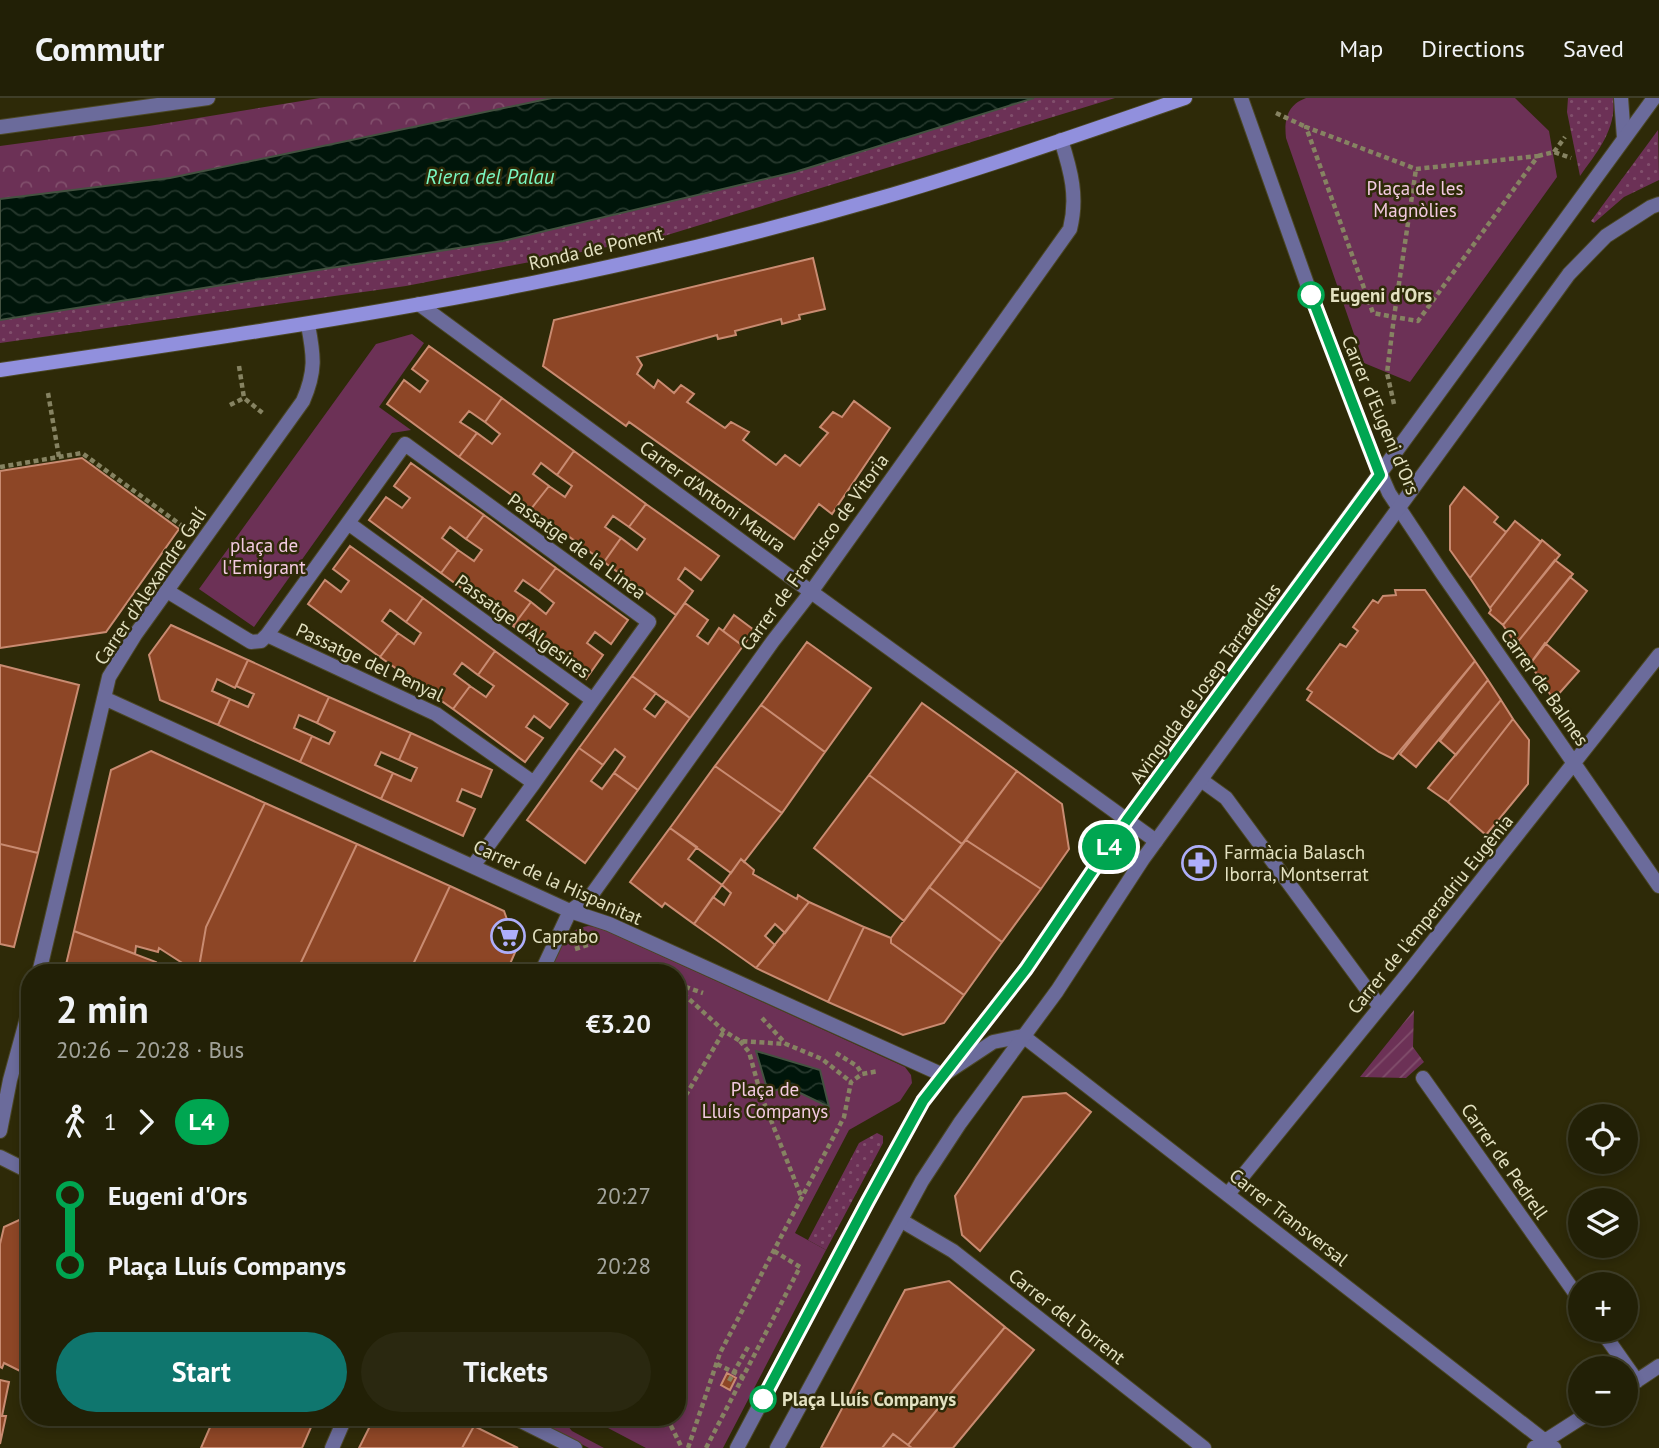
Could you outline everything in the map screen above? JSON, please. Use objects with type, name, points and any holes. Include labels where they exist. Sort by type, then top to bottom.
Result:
[{"type":"main road","name":"Ronda de Ponent","points":[[0,370],[308,325],[533,283],[737,236],[877,199],[1185,98]]},
{"type":"street","points":[[0,127],[123,104],[208,98]]},
{"type":"street","name":"Carrer d'Eugeni d'Ors","points":[[1241,98],[1311,295],[1380,475],[1399,510]]},
{"type":"street","points":[[1621,98],[1624,138]]},
{"type":"street","name":"Avinguda de Josep Tarradellas","points":[[737,1448],[923,1101],[1026,969],[1127,820],[1624,138],[1657,99]]},
{"type":"street","name":"Carrer de Francisco de Vitoria","points":[[545,964],[570,911],[590,897],[1070,229],[1074,211],[1073,176],[1061,140]]},
{"type":"street","points":[[777,1448],[942,1149],[1057,991],[1157,841],[1569,274],[1606,236],[1651,206],[1659,204]]},
{"type":"street","name":"Carrer d'Antoni Maura","points":[[419,303],[811,592],[1157,841]]},
{"type":"street","name":"Carrer d'Alexandre Galí","points":[[41,964],[109,677],[303,401],[312,381],[314,359],[308,325]]},
{"type":"street","name":"Passatge de la Linea","points":[[348,523],[405,444],[649,622],[593,700]]},
{"type":"street","name":"Carrer de Balmes","points":[[1399,510],[1659,886]]},
{"type":"street","points":[[267,635],[348,523]]},
{"type":"street","name":"Passatge d'Algesires","points":[[348,523],[593,700],[534,783]]},
{"type":"street","name":"Passatge del Penyal","points":[[167,591],[251,642],[261,641],[267,635],[436,713],[534,783]]},
{"type":"street","name":"Carrer de l'emperadriu Eugènia","points":[[1228,1194],[1659,655]]},
{"type":"street","name":"Carrer de la Hispanitat","points":[[104,698],[570,911],[609,924],[943,1075]]},
{"type":"street","points":[[1201,780],[1226,798],[1380,1007]]},
{"type":"street","points":[[473,866],[534,783]]},
{"type":"street","points":[[943,1075],[993,1042],[1023,1036]]},
{"type":"street","name":"Carrer Transversal","points":[[1023,1036],[1228,1194],[1544,1446]]},
{"type":"street","points":[[0,1131],[21,1040]]},
{"type":"street","name":"Carrer de Pedrell","points":[[1423,1078],[1568,1283]]},
{"type":"street","points":[[0,1157],[21,1168]]},
{"type":"street","name":"Carrer del Torrent","points":[[902,1221],[953,1251],[1204,1448]]},
{"type":"street","points":[[1638,1380],[1659,1366]]},
{"type":"street","points":[[332,1448],[342,1426]]},
{"type":"street","points":[[531,1426],[575,1448]]},
{"type":"street","points":[[1544,1446],[1571,1426]]},
{"type":"path","points":[[1276,113],[1416,169],[1554,152],[1571,158]]},
{"type":"path","points":[[1306,127],[1373,313],[1418,321],[1538,156]]},
{"type":"path","points":[[1554,152],[1565,137]]},
{"type":"path","points":[[1394,404],[1387,373],[1416,169]]},
{"type":"path","points":[[239,366],[244,398],[265,415]]},
{"type":"path","points":[[48,393],[59,457]]},
{"type":"path","points":[[230,405],[244,398]]},
{"type":"path","points":[[0,467],[82,453],[185,527]]},
{"type":"path","points":[[686,989],[715,997]]},
{"type":"path","points":[[686,995],[749,1052],[761,1095],[802,1197]]},
{"type":"path","points":[[753,1010],[786,1044]]},
{"type":"path","points":[[686,1095],[724,1031]]},
{"type":"path","points":[[740,1041],[786,1044],[822,1059],[851,1082]]},
{"type":"path","points":[[830,1048],[857,1066],[862,1074]]},
{"type":"path","points":[[688,1448],[717,1364],[844,1117],[851,1082],[862,1074],[879,1071]]},
{"type":"path","points":[[706,1448],[800,1266],[774,1251]]},
{"type":"path","points":[[729,1381],[748,1347]]},
{"type":"path","points":[[717,1364],[743,1377]]},
{"type":"path","points":[[671,1426],[682,1448]]},
{"type":"green space","points":[[320,98],[552,98],[170,178],[0,199],[0,146],[149,126]]},
{"type":"green space","points":[[1034,98],[1115,98],[664,236],[406,286],[0,343],[0,320],[503,241],[795,172]]},
{"type":"green space","name":"Plaça de les Magnòlies","points":[[1306,98],[1515,98],[1549,131],[1557,177],[1410,382],[1364,363],[1286,138],[1288,114]]},
{"type":"green space","points":[[1568,98],[1613,98],[1609,130],[1580,176],[1567,112]]},
{"type":"green space","points":[[1658,130],[1659,180],[1624,197],[1594,223],[1591,221]]},
{"type":"green space","name":"plaça de l'Emigrant","points":[[412,334],[424,343],[379,407],[411,430],[392,433],[254,627],[199,589],[376,344]]},
{"type":"green space","name":"Plaça de Lluís Companys","points":[[598,927],[679,964],[551,964],[566,937],[579,928]]},
{"type":"green space","name":"Plaça de Lluís Companys","points":[[686,967],[905,1067],[911,1075],[912,1083],[900,1101],[849,1130],[795,1233],[826,1250],[723,1448],[646,1448],[604,1426],[686,1426]]},
{"type":"green space","points":[[1414,1010],[1413,1047],[1424,1062],[1406,1078],[1360,1077]]},
{"type":"green space","points":[[877,1133],[883,1136],[883,1143],[826,1250],[808,1240],[859,1143]]},
{"type":"green space","points":[[545,1426],[568,1426],[572,1431],[604,1448],[589,1448]]},
{"type":"water","name":"Riera del Palau","points":[[552,98],[1034,98],[795,172],[503,241],[0,320],[0,199],[170,178]]},
{"type":"water","points":[[756,1051],[820,1070],[829,1107],[788,1087],[768,1092]]},
{"type":"building","points":[[813,258],[825,309],[799,315],[800,319],[782,324],[781,319],[735,331],[736,335],[718,339],[717,335],[637,357],[642,365],[637,374],[654,388],[658,380],[674,393],[681,385],[694,394],[687,402],[725,428],[731,422],[749,432],[743,440],[776,465],[785,455],[800,466],[828,433],[820,427],[833,412],[842,417],[854,401],[890,428],[832,514],[819,504],[794,539],[629,422],[626,426],[543,366],[554,320]]},
{"type":"building","points":[[429,346],[502,398],[485,422],[469,411],[460,422],[477,433],[459,457],[387,404],[404,380],[420,392],[428,381],[412,369]]},
{"type":"building","points":[[502,398],[574,451],[557,475],[541,463],[533,474],[549,486],[531,509],[459,457],[477,433],[492,444],[500,434],[485,422]]},
{"type":"building","points":[[574,451],[646,504],[629,527],[613,516],[605,527],[621,538],[604,562],[531,509],[549,486],[565,497],[572,486],[557,475]]},
{"type":"building","points":[[82,458],[179,529],[106,632],[0,648],[0,471]]},
{"type":"building","points":[[411,463],[484,515],[466,539],[450,527],[442,538],[458,550],[441,573],[369,520],[386,497],[402,508],[410,498],[394,486]]},
{"type":"building","points":[[1464,487],[1498,517],[1494,522],[1506,532],[1470,578],[1450,550],[1450,506]]},
{"type":"building","points":[[646,504],[719,556],[701,580],[685,568],[678,579],[693,591],[676,615],[604,562],[621,538],[637,550],[645,539],[629,527]]},
{"type":"building","points":[[484,515],[556,568],[539,591],[523,580],[515,591],[531,602],[513,626],[441,573],[458,550],[474,561],[482,550],[466,539]]},
{"type":"building","points":[[1515,521],[1541,542],[1490,608],[1470,578]]},
{"type":"building","points":[[1542,540],[1560,555],[1503,625],[1489,613],[1490,608]]},
{"type":"building","points":[[350,546],[423,598],[406,622],[390,610],[382,621],[398,633],[380,657],[308,604],[325,580],[341,592],[349,581],[333,569]]},
{"type":"building","points":[[1555,560],[1573,574],[1516,644],[1503,625]]},
{"type":"building","points":[[556,568],[628,620],[611,644],[595,632],[587,643],[603,655],[586,679],[513,626],[531,602],[546,614],[554,603],[539,591]]},
{"type":"building","points":[[1570,577],[1587,591],[1530,664],[1516,644]]},
{"type":"building","points":[[1395,590],[1425,590],[1475,661],[1393,759],[1379,752],[1307,700],[1312,692],[1307,689],[1340,644],[1346,647],[1358,631],[1353,627],[1373,600],[1378,603],[1383,596],[1396,595]]},
{"type":"building","points":[[423,598],[495,651],[478,675],[462,663],[454,674],[470,686],[453,709],[380,657],[398,633],[414,644],[421,633],[406,622]]},
{"type":"building","points":[[685,603],[708,620],[697,636],[708,644],[719,628],[743,646],[690,718],[632,676]]},
{"type":"building","points":[[734,615],[754,630],[743,646],[723,631]]},
{"type":"building","points":[[171,625],[248,660],[235,688],[217,679],[212,691],[230,699],[218,725],[160,700],[149,655]]},
{"type":"building","points":[[807,642],[871,688],[825,752],[761,705]]},
{"type":"building","points":[[1545,643],[1579,671],[1556,697],[1552,697],[1530,664]]},
{"type":"building","points":[[495,651],[568,704],[550,728],[534,716],[526,727],[543,738],[525,762],[453,709],[470,686],[486,697],[494,686],[478,675]]},
{"type":"building","points":[[248,660],[329,697],[317,723],[299,715],[294,728],[312,736],[300,762],[218,725],[230,699],[248,707],[254,694],[236,686]]},
{"type":"building","points":[[1475,661],[1488,680],[1416,767],[1400,754]]},
{"type":"building","points":[[0,665],[79,685],[38,853],[0,844]]},
{"type":"building","points":[[632,676],[656,693],[644,709],[655,717],[667,701],[690,718],[638,790],[614,773],[625,757],[615,749],[603,765],[579,748]]},
{"type":"building","points":[[1488,680],[1501,700],[1456,755],[1440,741]]},
{"type":"building","points":[[329,697],[411,733],[399,760],[381,752],[375,765],[393,773],[381,799],[300,762],[312,736],[329,744],[335,732],[317,723]]},
{"type":"building","points":[[1501,700],[1513,719],[1448,802],[1428,788]]},
{"type":"building","points":[[922,703],[1017,771],[962,844],[869,775]]},
{"type":"building","points":[[761,705],[825,752],[782,813],[715,766]]},
{"type":"building","points":[[1513,719],[1529,740],[1528,784],[1486,835],[1448,802]]},
{"type":"building","points":[[411,733],[492,770],[481,797],[462,789],[457,801],[475,809],[463,836],[381,799],[393,773],[411,781],[417,768],[399,760]]},
{"type":"building","points":[[579,748],[603,765],[591,781],[602,789],[614,773],[638,790],[585,863],[527,820]]},
{"type":"building","points":[[151,751],[265,803],[206,927],[200,964],[184,964],[159,948],[158,952],[136,946],[135,954],[74,931],[111,770]]},
{"type":"building","points":[[715,766],[782,813],[744,862],[741,859],[731,873],[670,828]]},
{"type":"building","points":[[1017,771],[1062,804],[1069,849],[1041,889],[966,840]]},
{"type":"building","points":[[869,775],[962,844],[904,921],[814,848]]},
{"type":"building","points":[[265,803],[357,844],[300,964],[200,964],[206,927]]},
{"type":"building","points":[[670,828],[697,847],[688,859],[722,885],[694,924],[665,903],[662,907],[630,882]]},
{"type":"building","points":[[966,840],[1041,889],[1002,942],[929,887]]},
{"type":"building","points":[[0,844],[38,853],[14,947],[0,944]]},
{"type":"building","points":[[357,844],[450,886],[413,964],[300,964]]},
{"type":"building","points":[[741,859],[754,870],[753,874],[797,899],[798,895],[809,902],[785,933],[775,924],[765,936],[775,945],[756,968],[694,924],[713,897],[724,905],[731,893],[722,885]]},
{"type":"building","points":[[450,886],[504,911],[517,948],[510,964],[413,964]]},
{"type":"building","points":[[929,887],[1002,942],[964,995],[891,943],[891,938]]},
{"type":"building","points":[[809,902],[864,927],[828,1002],[756,968]]},
{"type":"building","points":[[864,927],[891,938],[891,943],[964,995],[944,1023],[903,1035],[828,1002]]},
{"type":"building","points":[[74,931],[156,962],[155,964],[66,964]]},
{"type":"building","points":[[1066,1093],[1091,1112],[980,1251],[962,1235],[955,1196],[1023,1097]]},
{"type":"building","points":[[21,1219],[21,1372],[4,1363],[2,1368],[0,1367],[0,1244],[4,1227]]},
{"type":"building","points":[[949,1281],[1005,1327],[908,1445],[893,1434],[882,1448],[821,1448],[905,1290]]},
{"type":"building","points":[[1005,1327],[1034,1350],[953,1448],[912,1448],[908,1445]]},
{"type":"building","points":[[727,1373],[736,1378],[730,1390],[721,1385]]},
{"type":"building","points":[[0,1380],[9,1382],[0,1444]]},
{"type":"building","points":[[211,1426],[312,1426],[302,1448],[201,1448]]},
{"type":"building","points":[[370,1426],[474,1426],[462,1448],[359,1448]]},
{"type":"building","points":[[474,1426],[518,1448],[462,1448]]},
{"type":"building","points":[[893,1434],[908,1445],[912,1448],[882,1448]]},
{"type":"bus line","name":"L4","points":[[763,1399],[923,1101],[1026,969],[1127,820],[1380,475],[1311,295]]},
{"type":"place","name":"Eugeni d'Ors","points":[[1311,295]]},
{"type":"place","name":"Farmàcia Balasch Iborra, Montserrat","points":[[1199,863]]},
{"type":"place","name":"Caprabo","points":[[508,936]]},
{"type":"place","name":"Plaça Lluís Companys","points":[[763,1399]]}]
